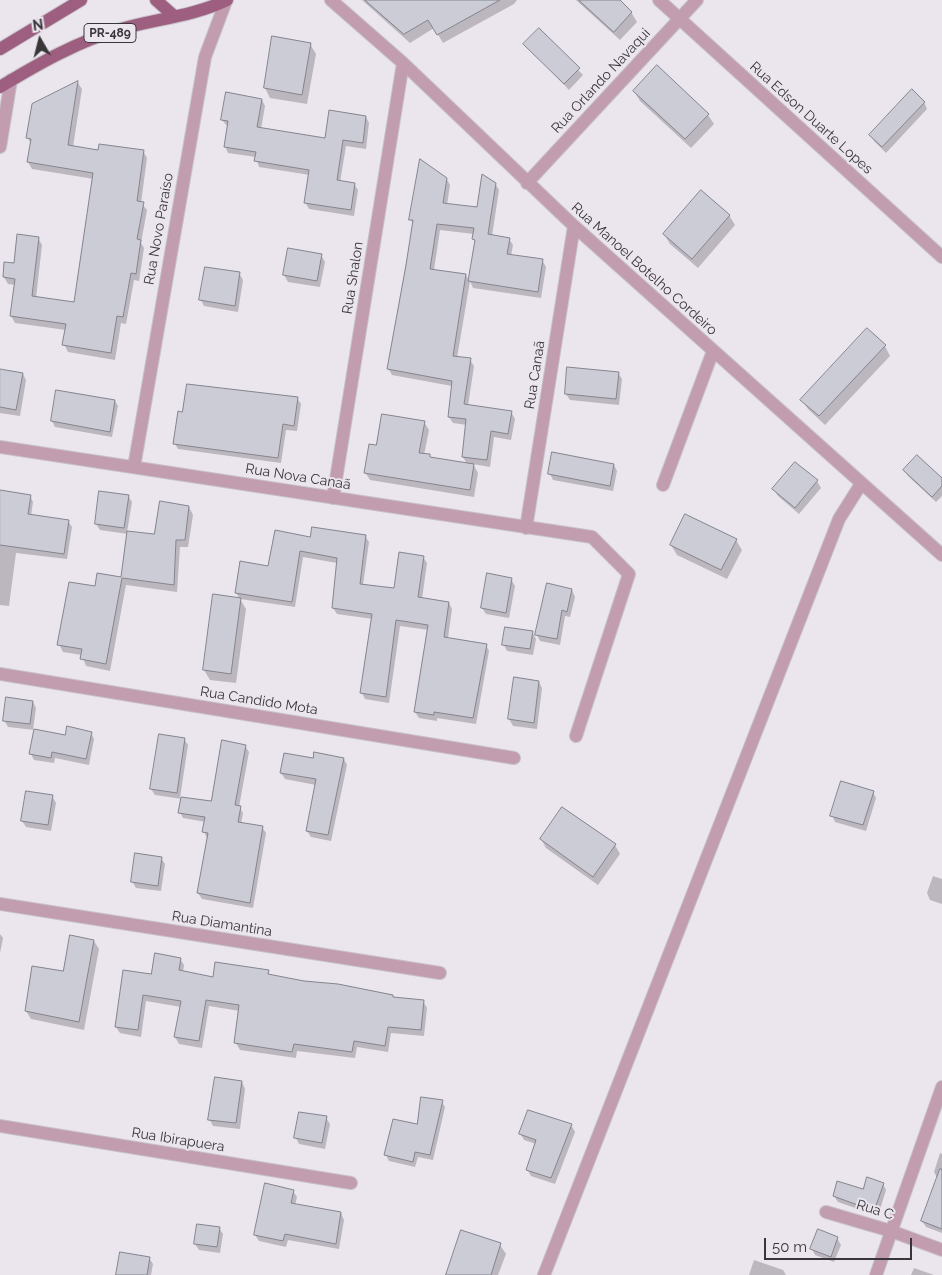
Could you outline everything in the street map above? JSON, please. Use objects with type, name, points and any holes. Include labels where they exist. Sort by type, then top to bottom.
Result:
[{"type":"main road","points":[[0,49],[81,0]]},
{"type":"main road","points":[[156,0],[174,16]]},
{"type":"main road","name":"PR-489","points":[[5,84],[92,39],[120,29],[199,12],[227,0]]},
{"type":"street","name":"Rua Novo Paraíso","points":[[134,466],[205,57],[227,0]]},
{"type":"street","name":"Rua Manoel Botelho Cordeiro","points":[[331,0],[403,63],[574,226],[942,555]]},
{"type":"street","name":"Rua Edson Duarte Lopes","points":[[659,0],[942,257]]},
{"type":"street","name":"Rua Orlando Navaqui","points":[[527,183],[697,0]]},
{"type":"street","name":"Rua Shalon","points":[[333,498],[403,63]]},
{"type":"street","points":[[0,147],[5,84]]},
{"type":"street","name":"Rua Canaã","points":[[526,528],[574,226]]},
{"type":"street","points":[[663,485],[713,351]]},
{"type":"street","name":"Rua Nova Canaã","points":[[0,448],[134,466],[592,537],[629,574],[576,736]]},
{"type":"street","points":[[544,1275],[839,519],[861,484]]},
{"type":"street","name":"Rua Candido Mota","points":[[0,674],[514,758]]},
{"type":"street","name":"Rua Diamantina","points":[[0,904],[440,973]]},
{"type":"street","points":[[876,1275],[942,1088]]},
{"type":"street","name":"Rua Ibirapuera","points":[[0,1126],[351,1183]]},
{"type":"street","name":"Rua C","points":[[826,1212],[891,1231],[942,1250]]},
{"type":"building","points":[[365,0],[500,0],[437,35],[428,20],[404,34]]},
{"type":"building","points":[[579,0],[620,0],[632,12],[614,32]]},
{"type":"building","points":[[539,28],[580,68],[564,84],[523,44]]},
{"type":"building","points":[[272,36],[311,43],[302,95],[264,88]]},
{"type":"building","points":[[657,65],[709,114],[685,139],[633,91]]},
{"type":"building","points":[[78,81],[68,145],[98,150],[99,144],[144,150],[137,201],[144,202],[137,239],[141,240],[136,274],[131,273],[123,317],[117,316],[111,353],[62,345],[66,324],[10,316],[15,279],[3,277],[4,262],[14,263],[17,234],[39,237],[32,296],[74,302],[93,173],[27,162],[31,139],[26,138],[32,104]]},
{"type":"building","points":[[912,89],[925,102],[882,147],[869,135]]},
{"type":"building","points":[[226,92],[262,99],[257,127],[325,138],[329,110],[366,116],[363,143],[343,140],[337,180],[355,183],[351,210],[304,203],[309,170],[254,161],[256,152],[224,147],[228,121],[221,120]]},
{"type":"building","points":[[420,159],[447,178],[443,203],[477,207],[482,174],[496,183],[488,234],[510,238],[507,254],[543,259],[538,292],[468,281],[475,240],[472,239],[474,228],[437,224],[430,269],[466,274],[453,356],[471,358],[464,404],[512,411],[508,434],[491,431],[487,460],[462,457],[466,419],[448,417],[452,381],[387,369],[406,265],[413,220],[409,220]]},
{"type":"building","points":[[701,190],[730,215],[692,259],[663,234]]},
{"type":"building","points":[[288,248],[322,254],[317,281],[283,275]]},
{"type":"building","points":[[205,267],[240,272],[235,306],[199,300]]},
{"type":"building","points":[[867,328],[886,345],[819,416],[800,400]]},
{"type":"building","points":[[567,367],[619,372],[616,399],[565,394]]},
{"type":"building","points":[[0,369],[23,373],[16,410],[0,407]]},
{"type":"building","points":[[187,384],[298,397],[294,426],[283,424],[278,458],[173,444],[178,411],[182,412]]},
{"type":"building","points":[[56,390],[115,400],[110,432],[51,421]]},
{"type":"building","points":[[382,414],[425,421],[419,453],[430,454],[430,457],[474,464],[470,490],[364,473],[369,444],[376,445]]},
{"type":"building","points":[[552,452],[614,464],[610,486],[548,474]]},
{"type":"building","points":[[917,455],[942,478],[942,486],[932,497],[903,470]]},
{"type":"building","points":[[795,462],[818,480],[795,508],[772,489]]},
{"type":"building","points":[[0,490],[31,495],[28,514],[69,520],[64,554],[0,545]]},
{"type":"building","points":[[99,491],[129,495],[124,528],[95,524]]},
{"type":"building","points":[[160,501],[189,506],[185,540],[176,540],[174,585],[122,578],[106,664],[80,659],[82,649],[57,645],[69,582],[95,586],[97,573],[121,577],[127,531],[154,534]]},
{"type":"building","points":[[685,514],[737,539],[721,570],[670,545]]},
{"type":"building","points":[[312,527],[366,535],[360,584],[394,588],[399,552],[424,556],[418,597],[449,602],[444,637],[487,644],[473,718],[434,712],[434,715],[414,712],[428,625],[396,620],[386,697],[360,693],[372,614],[332,608],[337,558],[300,551],[292,602],[235,593],[240,561],[268,566],[275,530],[310,537]]},
{"type":"building","points":[[487,573],[512,578],[506,613],[481,608]]},
{"type":"building","points":[[547,583],[572,589],[567,612],[562,610],[557,639],[535,635]]},
{"type":"building","points":[[213,594],[241,598],[231,674],[203,670]]},
{"type":"building","points":[[505,627],[533,631],[530,649],[502,645]]},
{"type":"building","points":[[514,677],[539,681],[534,723],[508,719]]},
{"type":"building","points":[[6,697],[33,701],[30,724],[3,721]]},
{"type":"building","points":[[67,726],[92,732],[86,759],[52,752],[51,758],[29,754],[34,729],[65,735]]},
{"type":"building","points":[[159,734],[185,738],[177,793],[150,789]]},
{"type":"building","points":[[222,740],[246,745],[235,805],[241,806],[238,822],[263,826],[250,903],[197,893],[208,833],[202,832],[205,817],[178,813],[181,797],[211,801]]},
{"type":"building","points":[[314,752],[344,758],[328,835],[306,831],[316,779],[280,773],[284,753],[313,758]]},
{"type":"building","points":[[841,781],[874,791],[863,825],[830,816]]},
{"type":"building","points":[[26,791],[53,795],[48,825],[21,821]]},
{"type":"building","points":[[562,807],[616,844],[593,877],[540,839]]},
{"type":"building","points":[[135,853],[162,857],[158,886],[131,882]]},
{"type":"building","points":[[70,935],[94,940],[79,1022],[25,1011],[32,966],[63,971]]},
{"type":"building","points":[[155,953],[181,958],[179,970],[213,977],[215,962],[269,970],[268,974],[304,981],[338,984],[393,995],[393,997],[424,1000],[421,1030],[388,1027],[385,1046],[354,1041],[352,1052],[294,1044],[292,1052],[234,1043],[239,1005],[206,1000],[199,1041],[174,1037],[181,1001],[143,995],[138,1030],[115,1027],[123,970],[151,974]]},
{"type":"building","points":[[215,1077],[242,1081],[236,1123],[208,1120]]},
{"type":"building","points":[[421,1097],[443,1100],[430,1155],[415,1152],[413,1162],[384,1155],[393,1119],[417,1124]]},
{"type":"building","points":[[528,1110],[572,1124],[551,1178],[526,1170],[536,1140],[519,1134]]},
{"type":"building","points":[[299,1112],[327,1116],[322,1143],[294,1138]]},
{"type":"building","points":[[940,1169],[942,1169],[942,1229],[921,1221]]},
{"type":"building","points":[[867,1177],[884,1183],[874,1211],[833,1196],[837,1181],[863,1189]]},
{"type":"building","points":[[265,1183],[294,1190],[291,1203],[341,1212],[336,1244],[285,1234],[283,1241],[254,1235]]},
{"type":"building","points":[[197,1224],[220,1227],[217,1247],[194,1244]]},
{"type":"building","points":[[818,1229],[838,1237],[831,1257],[810,1249]]},
{"type":"building","points":[[461,1230],[501,1243],[491,1275],[446,1275]]},
{"type":"building","points":[[120,1252],[150,1257],[147,1275],[116,1275]]}]
